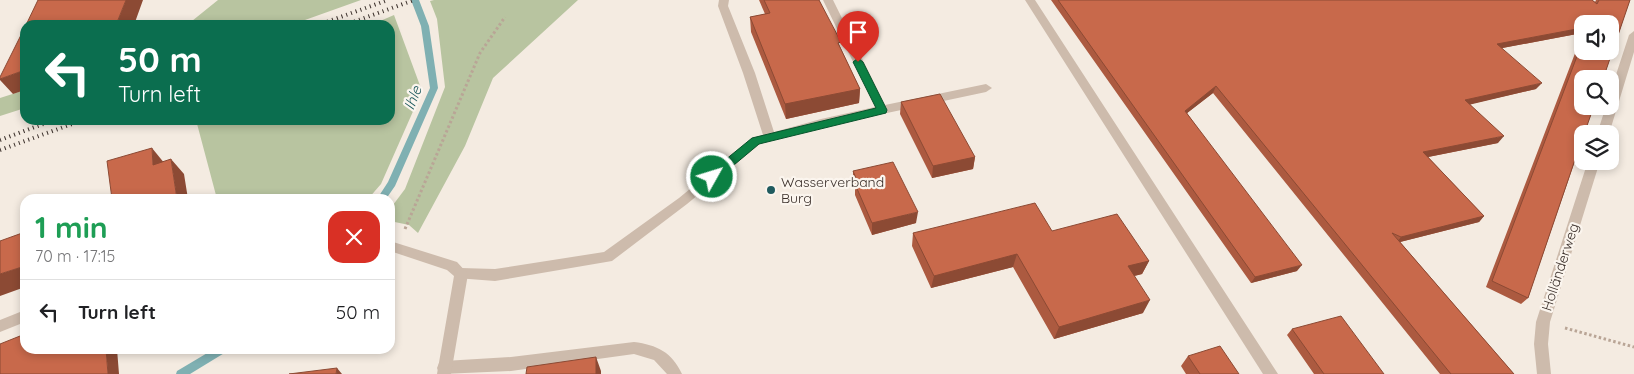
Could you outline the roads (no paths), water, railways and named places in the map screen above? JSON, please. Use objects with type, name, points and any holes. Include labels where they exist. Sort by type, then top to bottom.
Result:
[{"type":"street","points":[[724,0],[723,6],[749,73],[770,137]]},
{"type":"street","points":[[828,0],[882,110]]},
{"type":"street","points":[[1030,0],[1271,374]]},
{"type":"street","points":[[1605,125],[1634,35]]},
{"type":"street","points":[[395,248],[452,266],[461,274],[495,275],[607,257],[683,201],[756,141],[882,110],[986,88]]},
{"type":"street","name":"Holländerweg","points":[[1544,374],[1541,344],[1543,322],[1591,170]]},
{"type":"street","points":[[461,274],[444,371],[511,369],[634,348],[654,351],[669,362],[675,374]]},
{"type":"street","points":[[0,326],[20,318]]},
{"type":"waterway","name":"Ihle","points":[[385,194],[392,184],[434,88],[425,26],[415,0]]},
{"type":"waterway","name":"Ihle","points":[[181,374],[214,354]]},
{"type":"railway","points":[[332,20],[388,0]]},
{"type":"railway","points":[[359,20],[414,0]]},
{"type":"railway","points":[[0,140],[40,125]]},
{"type":"railway","points":[[0,150],[69,125]]},
{"type":"place","name":"Wasserverband Burg","points":[[771,190]]}]
